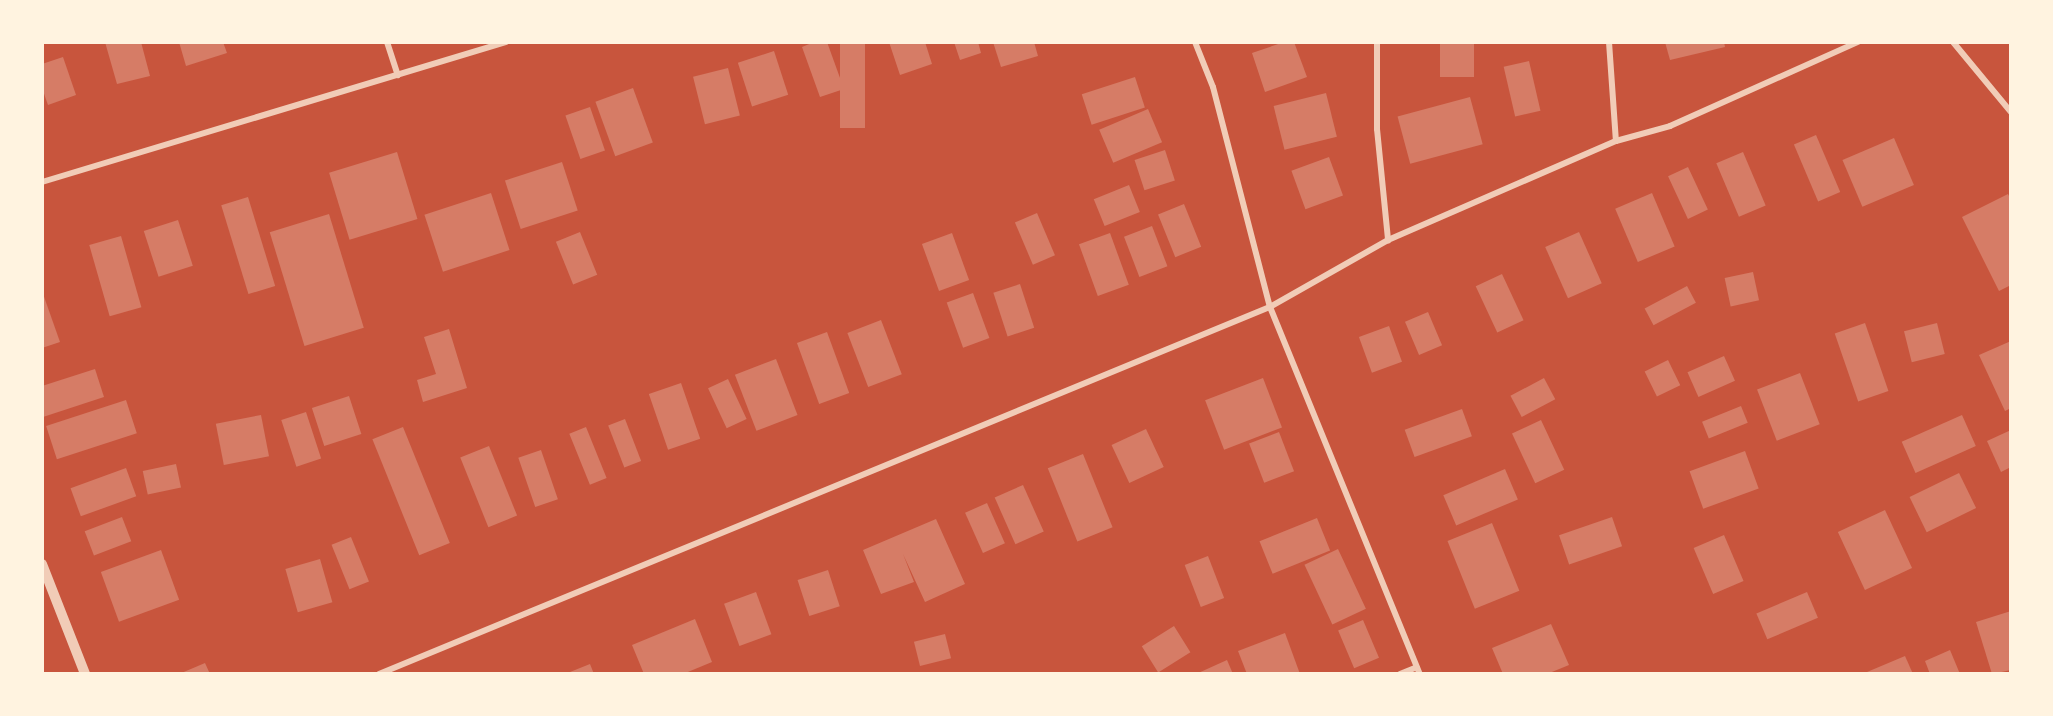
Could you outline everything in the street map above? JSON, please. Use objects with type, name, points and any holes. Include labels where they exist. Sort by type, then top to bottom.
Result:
[{"type":"street","points":[[387,42],[398,75]]},
{"type":"street","points":[[42,182],[506,42]]},
{"type":"street","points":[[1195,42],[1213,87],[1270,307],[1420,674]]},
{"type":"street","points":[[1377,42],[1377,129],[1388,240]]},
{"type":"street","points":[[1609,42],[1616,141]]},
{"type":"street","points":[[379,674],[1270,307],[1388,240],[1616,141],[1670,126],[1858,42]]},
{"type":"street","points":[[1953,42],[2011,112]]},
{"type":"street","points":[[42,564],[85,674]]},
{"type":"street","points":[[1400,674],[1417,667]]},
{"type":"building","points":[[105,42],[141,42],[150,76],[117,84]]},
{"type":"building","points":[[179,42],[223,42],[227,53],[186,66]]},
{"type":"building","points":[[814,42],[827,42],[844,89],[820,97],[802,47]]},
{"type":"building","points":[[840,42],[865,42],[865,128],[840,128]]},
{"type":"building","points":[[889,42],[925,42],[932,64],[900,75]]},
{"type":"building","points":[[954,42],[978,42],[981,53],[960,60]]},
{"type":"building","points":[[993,42],[1034,42],[1038,56],[1001,67]]},
{"type":"building","points":[[1284,42],[1294,42],[1307,77],[1265,92],[1252,53]]},
{"type":"building","points":[[1440,42],[1474,42],[1474,77],[1440,77]]},
{"type":"building","points":[[1665,42],[1724,42],[1725,47],[1670,60]]},
{"type":"building","points":[[774,51],[788,95],[752,106],[738,63]]},
{"type":"building","points":[[63,57],[76,95],[48,105],[42,88],[42,64]]},
{"type":"building","points":[[1529,61],[1540,111],[1515,117],[1504,67]]},
{"type":"building","points":[[728,68],[740,116],[705,124],[693,77]]},
{"type":"building","points":[[1135,77],[1145,107],[1092,125],[1082,94]]},
{"type":"building","points":[[633,88],[653,143],[615,156],[595,102]]},
{"type":"building","points":[[1326,93],[1337,137],[1284,150],[1274,106]]},
{"type":"building","points":[[1470,97],[1483,144],[1410,164],[1398,116]]},
{"type":"building","points":[[590,107],[605,150],[580,159],[565,115]]},
{"type":"building","points":[[1148,109],[1162,142],[1113,163],[1099,130]]},
{"type":"building","points":[[1816,135],[1840,192],[1818,201],[1794,144]]},
{"type":"building","points":[[1894,138],[1914,185],[1862,207],[1842,160]]},
{"type":"building","points":[[1165,150],[1175,180],[1144,190],[1135,160]]},
{"type":"building","points":[[397,152],[417,219],[350,240],[329,173]]},
{"type":"building","points":[[1743,152],[1766,205],[1739,217],[1716,163]]},
{"type":"building","points":[[1329,157],[1343,196],[1305,209],[1291,171]]},
{"type":"building","points":[[562,162],[578,211],[521,229],[505,181]]},
{"type":"building","points":[[1688,167],[1708,210],[1688,219],[1668,176]]},
{"type":"building","points":[[1129,185],[1140,212],[1105,226],[1094,199]]},
{"type":"building","points":[[491,193],[510,250],[443,272],[424,215]]},
{"type":"building","points":[[1652,193],[1675,246],[1638,262],[1615,209]]},
{"type":"building","points":[[2008,194],[2011,200],[2011,285],[1999,291],[1962,217]]},
{"type":"building","points":[[248,197],[275,286],[248,294],[221,205]]},
{"type":"building","points":[[1184,204],[1201,247],[1175,257],[1158,214]]},
{"type":"building","points":[[1037,213],[1055,255],[1033,265],[1015,222]]},
{"type":"building","points":[[329,214],[364,328],[305,346],[270,232]]},
{"type":"building","points":[[178,220],[193,266],[159,277],[144,231]]},
{"type":"building","points":[[1152,226],[1167,266],[1139,277],[1124,237]]},
{"type":"building","points":[[580,232],[597,275],[573,284],[556,242]]},
{"type":"building","points":[[1579,232],[1602,283],[1568,298],[1545,247]]},
{"type":"building","points":[[952,233],[969,280],[939,291],[922,244]]},
{"type":"building","points":[[1110,233],[1129,285],[1098,296],[1079,244]]},
{"type":"building","points":[[121,236],[141,307],[110,316],[89,245]]},
{"type":"building","points":[[1753,272],[1759,300],[1731,306],[1725,278]]},
{"type":"building","points":[[1502,274],[1524,320],[1497,332],[1476,286]]},
{"type":"building","points":[[1020,284],[1034,328],[1008,336],[993,293]]},
{"type":"building","points":[[1687,286],[1696,303],[1654,325],[1645,309]]},
{"type":"building","points":[[42,291],[60,342],[42,348]]},
{"type":"building","points":[[973,293],[989,338],[963,348],[947,303]]},
{"type":"building","points":[[1428,312],[1442,345],[1419,355],[1405,322]]},
{"type":"building","points":[[881,320],[902,374],[868,387],[847,333]]},
{"type":"building","points":[[1865,323],[1888,391],[1858,401],[1835,333]]},
{"type":"building","points":[[1937,323],[1945,354],[1912,362],[1904,331]]},
{"type":"building","points":[[1389,326],[1402,362],[1372,373],[1359,337]]},
{"type":"building","points":[[449,329],[467,388],[423,402],[417,380],[436,374],[424,337]]},
{"type":"building","points":[[827,332],[849,393],[819,404],[797,343]]},
{"type":"building","points":[[2011,341],[2011,408],[2005,411],[1979,355]]},
{"type":"building","points":[[1724,356],[1735,381],[1698,397],[1687,372]]},
{"type":"building","points":[[776,359],[798,415],[756,431],[735,375]]},
{"type":"building","points":[[1668,360],[1680,385],[1657,397],[1645,371]]},
{"type":"building","points":[[95,369],[104,397],[43,417],[42,386]]},
{"type":"building","points":[[1800,373],[1820,424],[1777,441],[1757,389]]},
{"type":"building","points":[[1263,378],[1282,427],[1224,450],[1205,400]]},
{"type":"building","points":[[1544,378],[1555,399],[1522,417],[1510,396]]},
{"type":"building","points":[[728,379],[747,419],[727,428],[708,388]]},
{"type":"building","points":[[681,383],[700,439],[668,450],[649,394]]},
{"type":"building","points":[[349,396],[361,434],[324,446],[312,408]]},
{"type":"building","points":[[126,400],[137,433],[57,459],[46,426]]},
{"type":"building","points":[[1741,406],[1748,423],[1709,438],[1702,422]]},
{"type":"building","points":[[1462,409],[1472,436],[1415,457],[1405,430]]},
{"type":"building","points":[[306,412],[321,459],[296,467],[281,420]]},
{"type":"building","points":[[261,415],[269,456],[224,465],[216,424]]},
{"type":"building","points":[[1962,415],[1976,446],[1916,473],[1902,442]]},
{"type":"building","points":[[625,419],[641,461],[624,467],[608,425]]},
{"type":"building","points":[[1541,420],[1564,470],[1535,483],[1512,434]]},
{"type":"building","points":[[403,427],[450,543],[419,555],[372,439]]},
{"type":"building","points":[[586,427],[607,478],[590,485],[569,434]]},
{"type":"building","points":[[1146,429],[1164,467],[1129,483],[1112,445]]},
{"type":"building","points":[[2011,430],[2011,467],[2001,472],[1987,441]]},
{"type":"building","points":[[1279,432],[1294,471],[1264,483],[1249,443]]},
{"type":"building","points":[[489,446],[517,516],[488,527],[460,458]]},
{"type":"building","points":[[541,450],[558,499],[535,507],[518,458]]},
{"type":"building","points":[[1745,451],[1759,489],[1703,509],[1690,471]]},
{"type":"building","points":[[1083,454],[1113,527],[1077,541],[1048,468]]},
{"type":"building","points":[[176,464],[181,487],[148,495],[143,471]]},
{"type":"building","points":[[126,468],[136,496],[81,516],[71,488]]},
{"type":"building","points":[[1505,469],[1518,499],[1456,526],[1443,495]]},
{"type":"building","points":[[1959,473],[1976,508],[1927,532],[1910,497]]},
{"type":"building","points":[[1023,485],[1044,532],[1015,544],[995,498]]},
{"type":"building","points":[[987,503],[1005,543],[983,553],[965,513]]},
{"type":"building","points":[[1885,510],[1912,568],[1865,590],[1838,532]]},
{"type":"building","points":[[122,517],[131,541],[94,556],[85,531]]},
{"type":"building","points":[[1612,517],[1622,546],[1569,565],[1559,535]]},
{"type":"building","points":[[1317,518],[1330,550],[1273,574],[1260,541]]},
{"type":"building","points":[[936,519],[965,584],[925,602],[903,554],[914,582],[881,594],[863,550]]},
{"type":"building","points":[[1492,523],[1519,591],[1475,609],[1447,541]]},
{"type":"building","points":[[1724,535],[1744,581],[1713,594],[1694,548]]},
{"type":"building","points":[[351,537],[369,582],[350,589],[332,545]]},
{"type":"building","points":[[1338,549],[1366,609],[1332,624],[1304,565]]},
{"type":"building","points":[[161,550],[179,600],[119,622],[101,572]]},
{"type":"building","points":[[1208,556],[1224,598],[1201,607],[1185,565]]},
{"type":"building","points":[[320,559],[332,602],[298,612],[285,569]]},
{"type":"building","points":[[828,570],[840,606],[809,616],[798,580]]},
{"type":"building","points":[[756,592],[771,634],[739,646],[724,604]]},
{"type":"building","points":[[1807,592],[1818,618],[1767,639],[1756,613]]},
{"type":"building","points":[[2011,611],[2011,670],[1992,674],[1976,622]]},
{"type":"building","points":[[695,619],[712,662],[683,674],[644,674],[632,645]]},
{"type":"building","points":[[1363,620],[1379,658],[1354,668],[1338,631]]},
{"type":"building","points":[[1551,624],[1569,665],[1547,674],[1503,674],[1492,648]]},
{"type":"building","points":[[1174,626],[1190,652],[1158,672],[1142,646]]},
{"type":"building","points":[[1285,633],[1300,674],[1247,674],[1238,651]]},
{"type":"building","points":[[945,634],[951,658],[920,666],[914,642]]},
{"type":"building","points":[[1950,650],[1960,674],[1930,674],[1925,661]]},
{"type":"building","points":[[1905,656],[1913,674],[1868,674],[1867,672]]},
{"type":"building","points":[[1227,660],[1233,674],[1196,674]]},
{"type":"building","points":[[205,663],[210,674],[179,674]]},
{"type":"building","points":[[590,664],[594,674],[565,674]]}]
